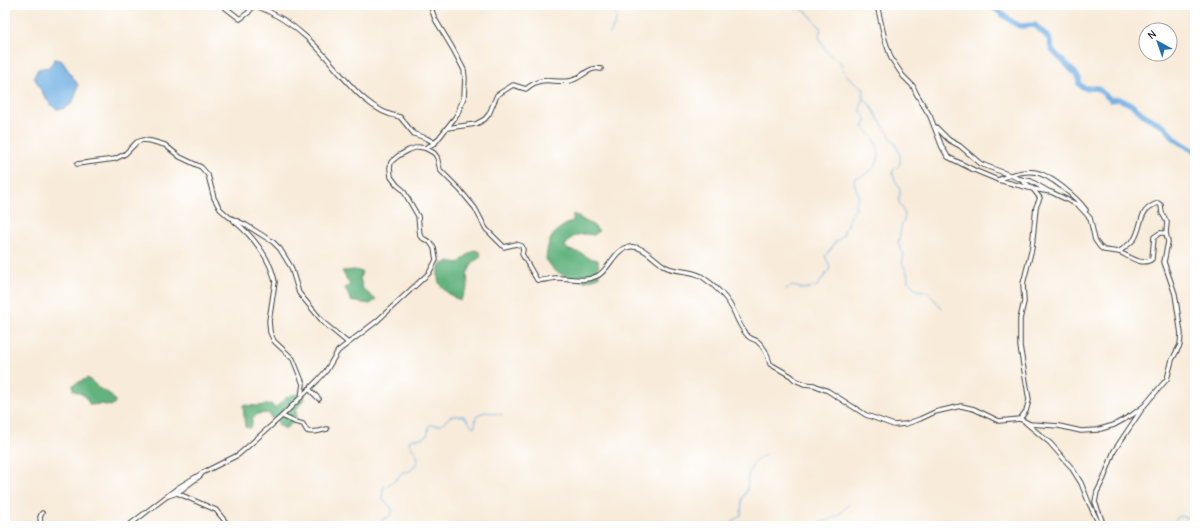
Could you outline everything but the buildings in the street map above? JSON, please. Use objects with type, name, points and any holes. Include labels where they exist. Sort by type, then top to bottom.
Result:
[{"type":"street","points":[[222,5],[240,19],[249,12],[254,5],[268,10],[306,37],[367,101],[384,113],[400,117],[414,134],[435,143]]},
{"type":"street","points":[[425,148],[435,143],[457,115],[464,97],[465,78],[464,70],[454,49],[435,19],[430,5]]},
{"type":"street","points":[[877,5],[885,40],[891,58],[903,76],[913,86],[935,126],[942,147],[948,157],[998,180],[1051,192]]},
{"type":"street","points":[[447,128],[476,124],[485,119],[489,114],[497,95],[513,85],[526,90],[533,83],[540,81],[568,81],[576,79],[592,68],[600,69]]},
{"type":"street","points":[[935,126],[949,140],[960,146],[981,164],[1020,179],[1031,181],[1078,205],[1090,218]]},
{"type":"street","points":[[77,164],[115,159],[125,154],[137,142],[143,140],[165,145],[180,157],[202,167],[205,170],[211,182],[214,198],[220,209],[238,224],[255,243],[271,268],[275,282],[269,321],[270,332],[274,341],[293,359],[303,384],[301,397]]},
{"type":"street","points":[[128,526],[163,498],[204,472],[238,456],[282,416],[326,371],[338,350],[377,321],[429,273],[436,260],[434,248],[430,242],[420,236],[418,216],[403,190],[396,185],[391,177],[390,168],[391,162],[398,156],[418,147],[425,148],[434,153],[437,157],[440,170],[475,208],[486,229],[504,247],[516,244],[522,246],[524,260],[530,266],[537,280],[544,281],[555,278],[583,280],[597,276],[604,271],[623,249],[631,246],[640,249],[667,268],[699,275],[713,284],[729,303],[735,313],[738,323],[748,336],[764,348],[769,357],[770,364],[791,376],[795,380],[804,384],[814,385],[828,391],[866,415],[894,425],[906,424],[935,412],[961,406],[974,409],[999,421],[1020,419],[1030,424],[1059,426],[1081,431],[1097,430],[1114,425],[1144,406]]},
{"type":"street","points":[[998,180],[1010,175],[1034,172],[1050,179],[1078,200],[1087,212],[1090,218],[1095,240],[1100,247],[1104,250],[1119,252],[1142,262],[1152,259],[1154,237],[1160,233],[1166,233]]},
{"type":"street","points":[[1020,179],[1033,189],[1040,198],[1036,207],[1032,248],[1023,284],[1024,302],[1020,326],[1020,346],[1029,400],[1026,411],[1020,419]]},
{"type":"street","points":[[1104,526],[1095,502],[1097,492],[1114,451],[1144,406],[1167,379],[1172,360],[1180,345],[1181,334],[1175,294],[1164,262],[1168,242],[1166,233],[1167,222],[1162,214],[1161,205],[1158,203],[1143,212],[1135,240],[1126,245],[1119,252]]},
{"type":"street","points":[[229,217],[261,234],[280,249],[291,267],[299,294],[324,323],[347,342]]},
{"type":"street","points":[[309,389],[320,399]]},
{"type":"street","points":[[282,416],[303,424],[307,431],[310,432],[327,429]]},
{"type":"street","points":[[1020,419],[1050,443],[1071,467],[1081,483],[1100,526]]},
{"type":"street","points":[[163,498],[177,493],[204,472]]},
{"type":"street","points":[[177,493],[216,510],[229,526]]},
{"type":"street","points":[[41,526],[40,517],[42,513]]},
{"type":"green space","points":[[573,214],[594,226],[599,231],[594,235],[577,235],[565,246],[569,250],[598,260],[599,277],[586,281],[570,279],[554,270],[546,259],[550,240],[556,231],[573,221]]},
{"type":"green space","points":[[474,250],[480,252],[481,257],[473,262],[467,274],[468,286],[460,301],[453,297],[440,285],[438,276],[440,265],[451,262],[459,263]]},
{"type":"green space","points":[[355,270],[362,272],[360,278],[363,289],[376,300],[370,304],[351,301],[345,288],[350,285],[342,271]]},
{"type":"green space","points":[[88,378],[100,389],[110,394],[116,402],[111,406],[101,404],[90,405],[85,396],[73,390],[73,385]]},
{"type":"green space","points":[[295,394],[305,398],[296,410],[296,417],[285,429],[279,425],[276,418],[271,418],[269,413],[258,414],[252,418],[250,428],[245,427],[243,405],[258,406],[271,404],[275,408],[287,397]]},
{"type":"water","points":[[55,59],[62,61],[78,85],[75,98],[72,103],[61,109],[52,106],[43,94],[34,77],[38,69],[49,67]]},
{"type":"waterway","points":[[610,34],[617,19],[611,5]]},
{"type":"waterway","points":[[786,289],[792,286],[804,289],[817,286],[829,270],[830,266],[825,256],[832,248],[833,244],[843,236],[845,228],[849,225],[848,219],[856,209],[855,203],[859,196],[854,179],[864,175],[872,169],[877,163],[879,157],[876,142],[863,127],[867,120],[861,112],[864,89],[850,78],[844,72],[841,63],[827,52],[819,36],[821,28],[808,13],[796,5]]},
{"type":"waterway","points":[[990,5],[1020,26],[1035,25],[1049,38],[1052,50],[1075,73],[1081,86],[1087,88],[1097,88],[1111,100],[1119,99],[1132,105],[1144,115],[1165,127],[1174,138],[1195,152]]},
{"type":"waterway","points":[[864,98],[891,137],[899,154],[900,163],[893,170],[893,174],[900,191],[898,199],[905,215],[898,243],[904,255],[902,263],[907,272],[908,281],[917,290],[928,292],[942,309]]},
{"type":"waterway","points":[[380,526],[383,519],[389,517],[393,511],[391,507],[382,499],[383,488],[397,479],[402,472],[413,469],[418,459],[416,453],[409,444],[410,440],[424,437],[428,434],[429,426],[441,425],[451,416],[464,416],[473,427],[475,426],[476,417],[479,414],[489,412],[502,415]]},
{"type":"waterway","points":[[731,526],[734,520],[741,515],[742,499],[747,490],[748,475],[754,462],[766,454]]},
{"type":"waterway","points":[[815,526],[836,516],[849,504]]},
{"type":"waterway","points":[[1175,520],[1180,516],[1188,518],[1195,515]]}]
